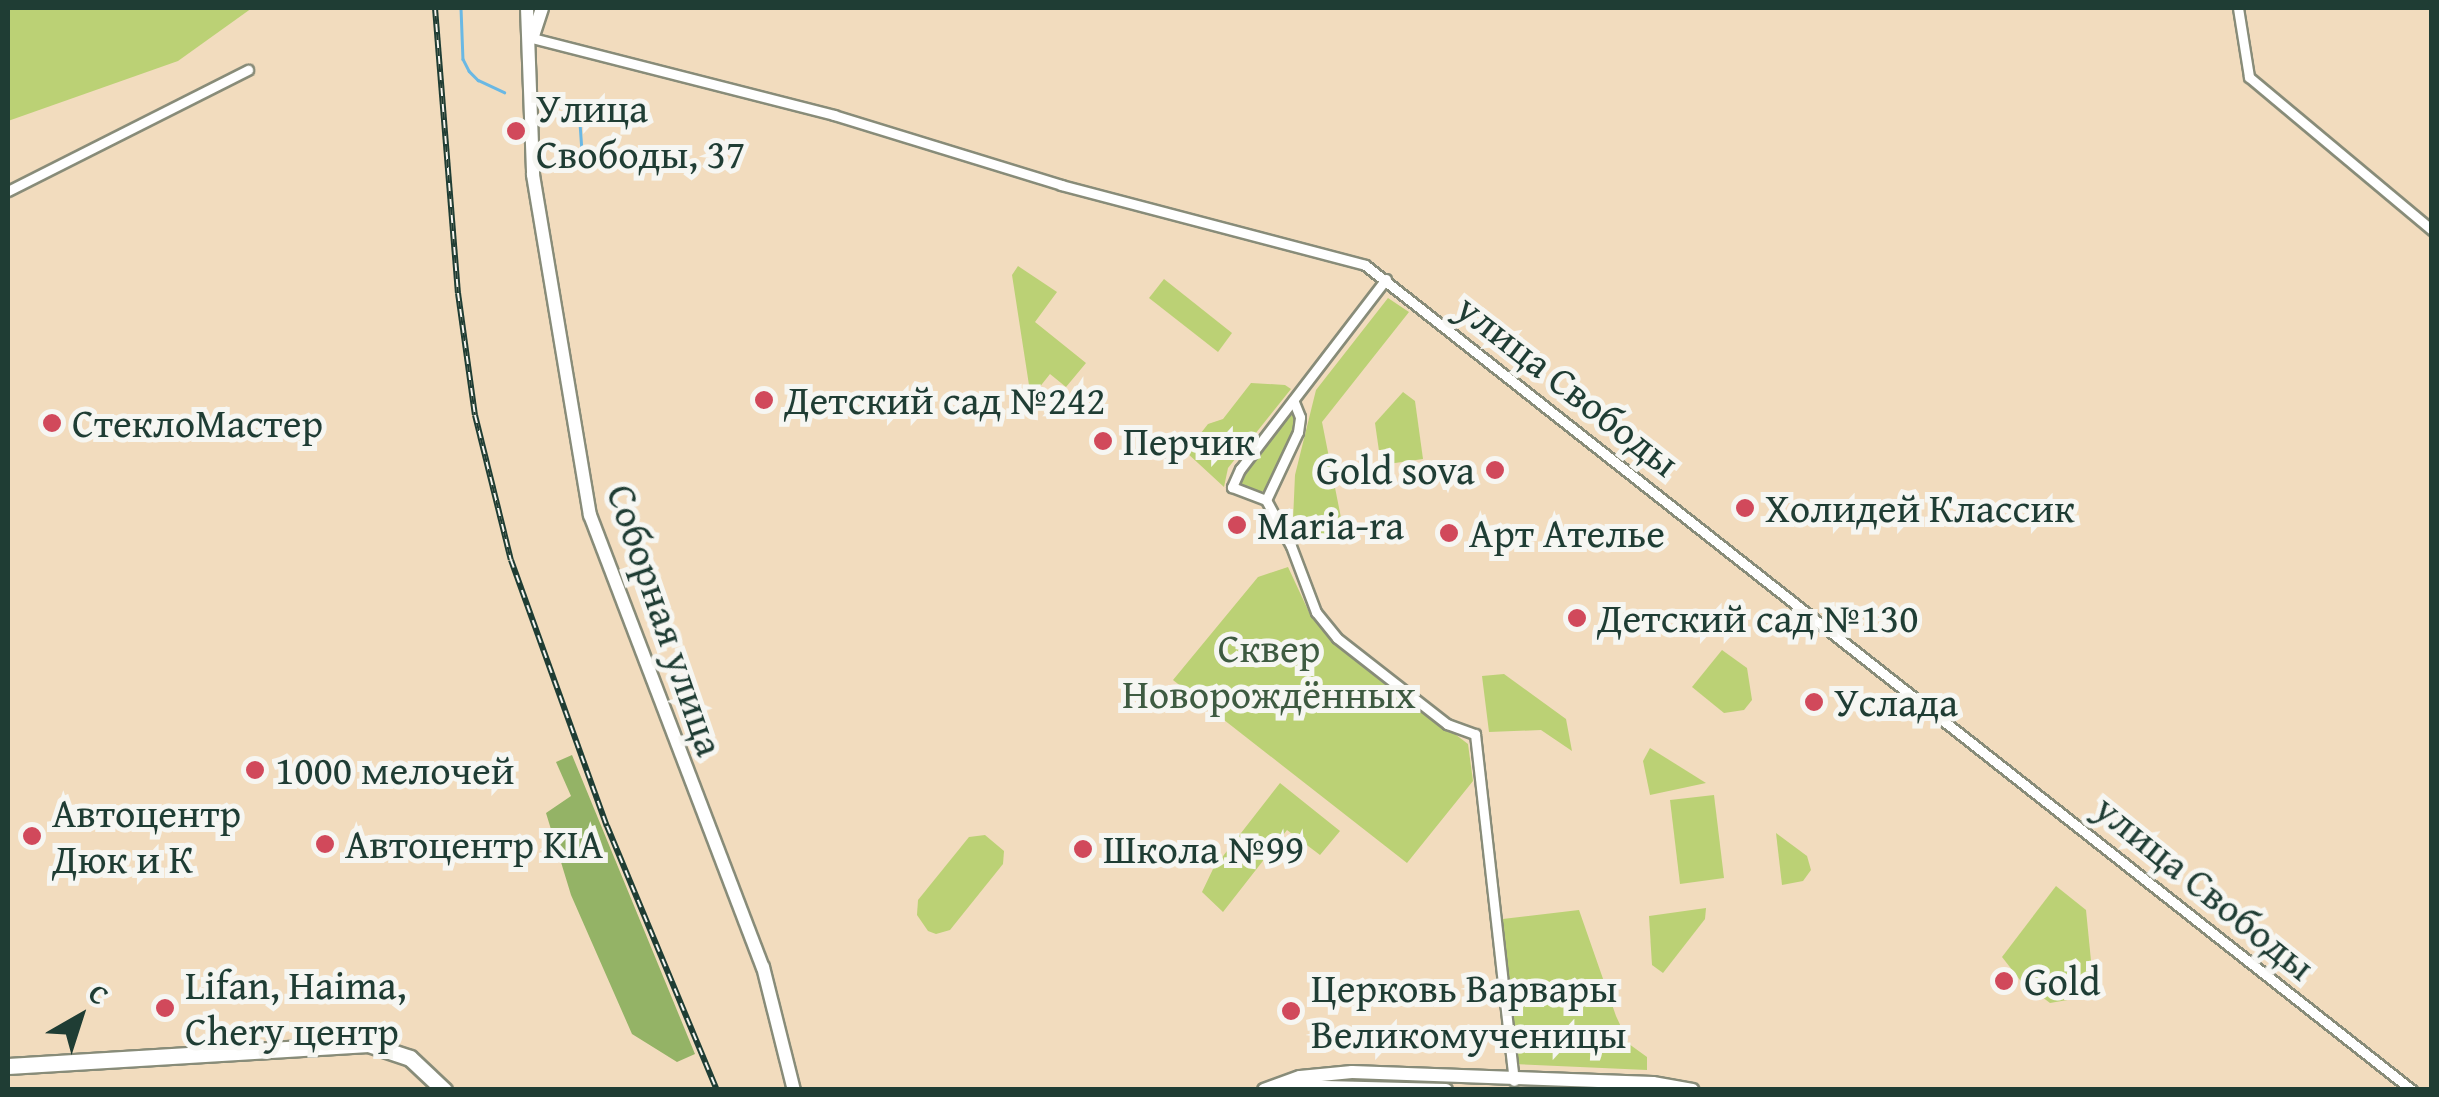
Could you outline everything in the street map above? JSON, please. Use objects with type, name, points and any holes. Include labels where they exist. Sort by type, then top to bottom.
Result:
[{"type":"main road","points":[[8,1066],[368,1044],[410,1058],[444,1090]]},
{"type":"main road","points":[[8,1074],[357,1051],[396,1060],[434,1090]]},
{"type":"street","name":"Соборная улица","points":[[528,8],[534,175],[590,515],[763,967],[794,1090]]},
{"type":"street","name":"Соборная улица","points":[[532,38],[542,8]]},
{"type":"street","points":[[2238,8],[2249,77],[2432,230]]},
{"type":"street","name":"улица Свободы","points":[[532,38],[834,115],[1060,185],[1365,265],[2412,1090]]},
{"type":"street","points":[[8,191],[248,70]]},
{"type":"street","points":[[1386,279],[1240,469],[1232,487],[1266,500],[1291,546],[1316,612],[1337,638],[1447,724],[1475,734],[1514,1081]]},
{"type":"street","points":[[1266,500],[1298,432],[1300,417],[1293,400]]},
{"type":"street","points":[[1264,1090],[1300,1077],[1352,1072],[1652,1084],[1692,1090]]},
{"type":"street","points":[[1280,1086],[1446,1090]]},
{"type":"green space","points":[[8,8],[252,8],[178,61],[8,121]]},
{"type":"green space","points":[[1018,266],[1057,292],[1035,322],[1086,363],[1066,387],[1050,374],[1031,398],[1012,275]]},
{"type":"green space","points":[[1164,279],[1232,333],[1218,352],[1149,298]]},
{"type":"green space","points":[[1388,298],[1409,312],[1322,422],[1344,533],[1308,538],[1293,520],[1295,475],[1316,390]]},
{"type":"green space","points":[[1251,383],[1285,385],[1291,389],[1228,468],[1224,487],[1186,452],[1208,424],[1223,419]]},
{"type":"green space","points":[[1403,392],[1415,401],[1423,459],[1381,465],[1375,423]]},
{"type":"green space","points":[[1292,407],[1297,418],[1295,429],[1265,491],[1252,493],[1238,486]]},
{"type":"green space","name":"Сквер Новорождённых","points":[[1288,567],[1309,612],[1331,640],[1468,744],[1473,781],[1407,863],[1173,680],[1258,577]]},
{"type":"green space","points":[[1722,650],[1747,668],[1752,700],[1744,710],[1724,713],[1692,687]]},
{"type":"green space","points":[[1504,674],[1566,719],[1572,751],[1541,730],[1489,732],[1482,676]]},
{"type":"green space","points":[[1650,748],[1706,783],[1650,795],[1643,761]]},
{"type":"green space","points":[[572,755],[695,1054],[677,1062],[632,1034],[571,895],[546,813],[571,796],[556,762]]},
{"type":"green space","points":[[1280,783],[1340,831],[1320,855],[1287,830],[1223,912],[1202,892],[1213,869]]},
{"type":"green space","points":[[1714,795],[1724,878],[1680,884],[1670,800]]},
{"type":"green space","points":[[1776,833],[1807,856],[1811,870],[1803,881],[1782,885]]},
{"type":"green space","points":[[985,835],[1004,851],[1003,864],[950,930],[936,934],[928,931],[917,915],[918,900],[969,837]]},
{"type":"green space","points":[[2056,886],[2086,910],[2093,981],[2079,998],[2050,1003],[2020,980],[2002,957]]},
{"type":"green space","points":[[1706,908],[1705,919],[1663,973],[1652,965],[1649,916]]},
{"type":"green space","points":[[1579,910],[1616,1016],[1629,1044],[1647,1057],[1647,1070],[1512,1064],[1494,920]]},
{"type":"waterway","points":[[461,8],[463,59],[469,71],[478,80],[504,92]]},
{"type":"waterway","points":[[562,106],[580,123],[582,151]]},
{"type":"railway","points":[[435,8],[458,293],[475,415],[511,560],[607,826],[717,1090]]},
{"type":"place","name":"Улица Свободы, 37","points":[[516,131]]},
{"type":"place","name":"Детский сад №242","points":[[764,400]]},
{"type":"place","name":"СтеклоМастер","points":[[52,423]]},
{"type":"place","name":"Перчик","points":[[1103,441]]},
{"type":"place","name":"Gold sova","points":[[1495,470]]},
{"type":"place","name":"Холидей Классик","points":[[1745,508]]},
{"type":"place","name":"Maria-ra","points":[[1237,525]]},
{"type":"place","name":"Арт Ателье","points":[[1449,533]]},
{"type":"place","name":"Детский сад №130","points":[[1577,618]]},
{"type":"place","name":"Услада","points":[[1814,702]]},
{"type":"place","name":"1000 мелочей","points":[[255,770]]},
{"type":"place","name":"Автоцентр Дюк и К","points":[[32,836]]},
{"type":"place","name":"Автоцентр KIA","points":[[325,844]]},
{"type":"place","name":"Школа №99","points":[[1083,849]]},
{"type":"place","name":"Gold","points":[[2004,981]]},
{"type":"place","name":"Lifan, Haima, Chery центр","points":[[165,1008]]},
{"type":"place","name":"Церковь Варвары Великомученицы","points":[[1291,1011]]}]
